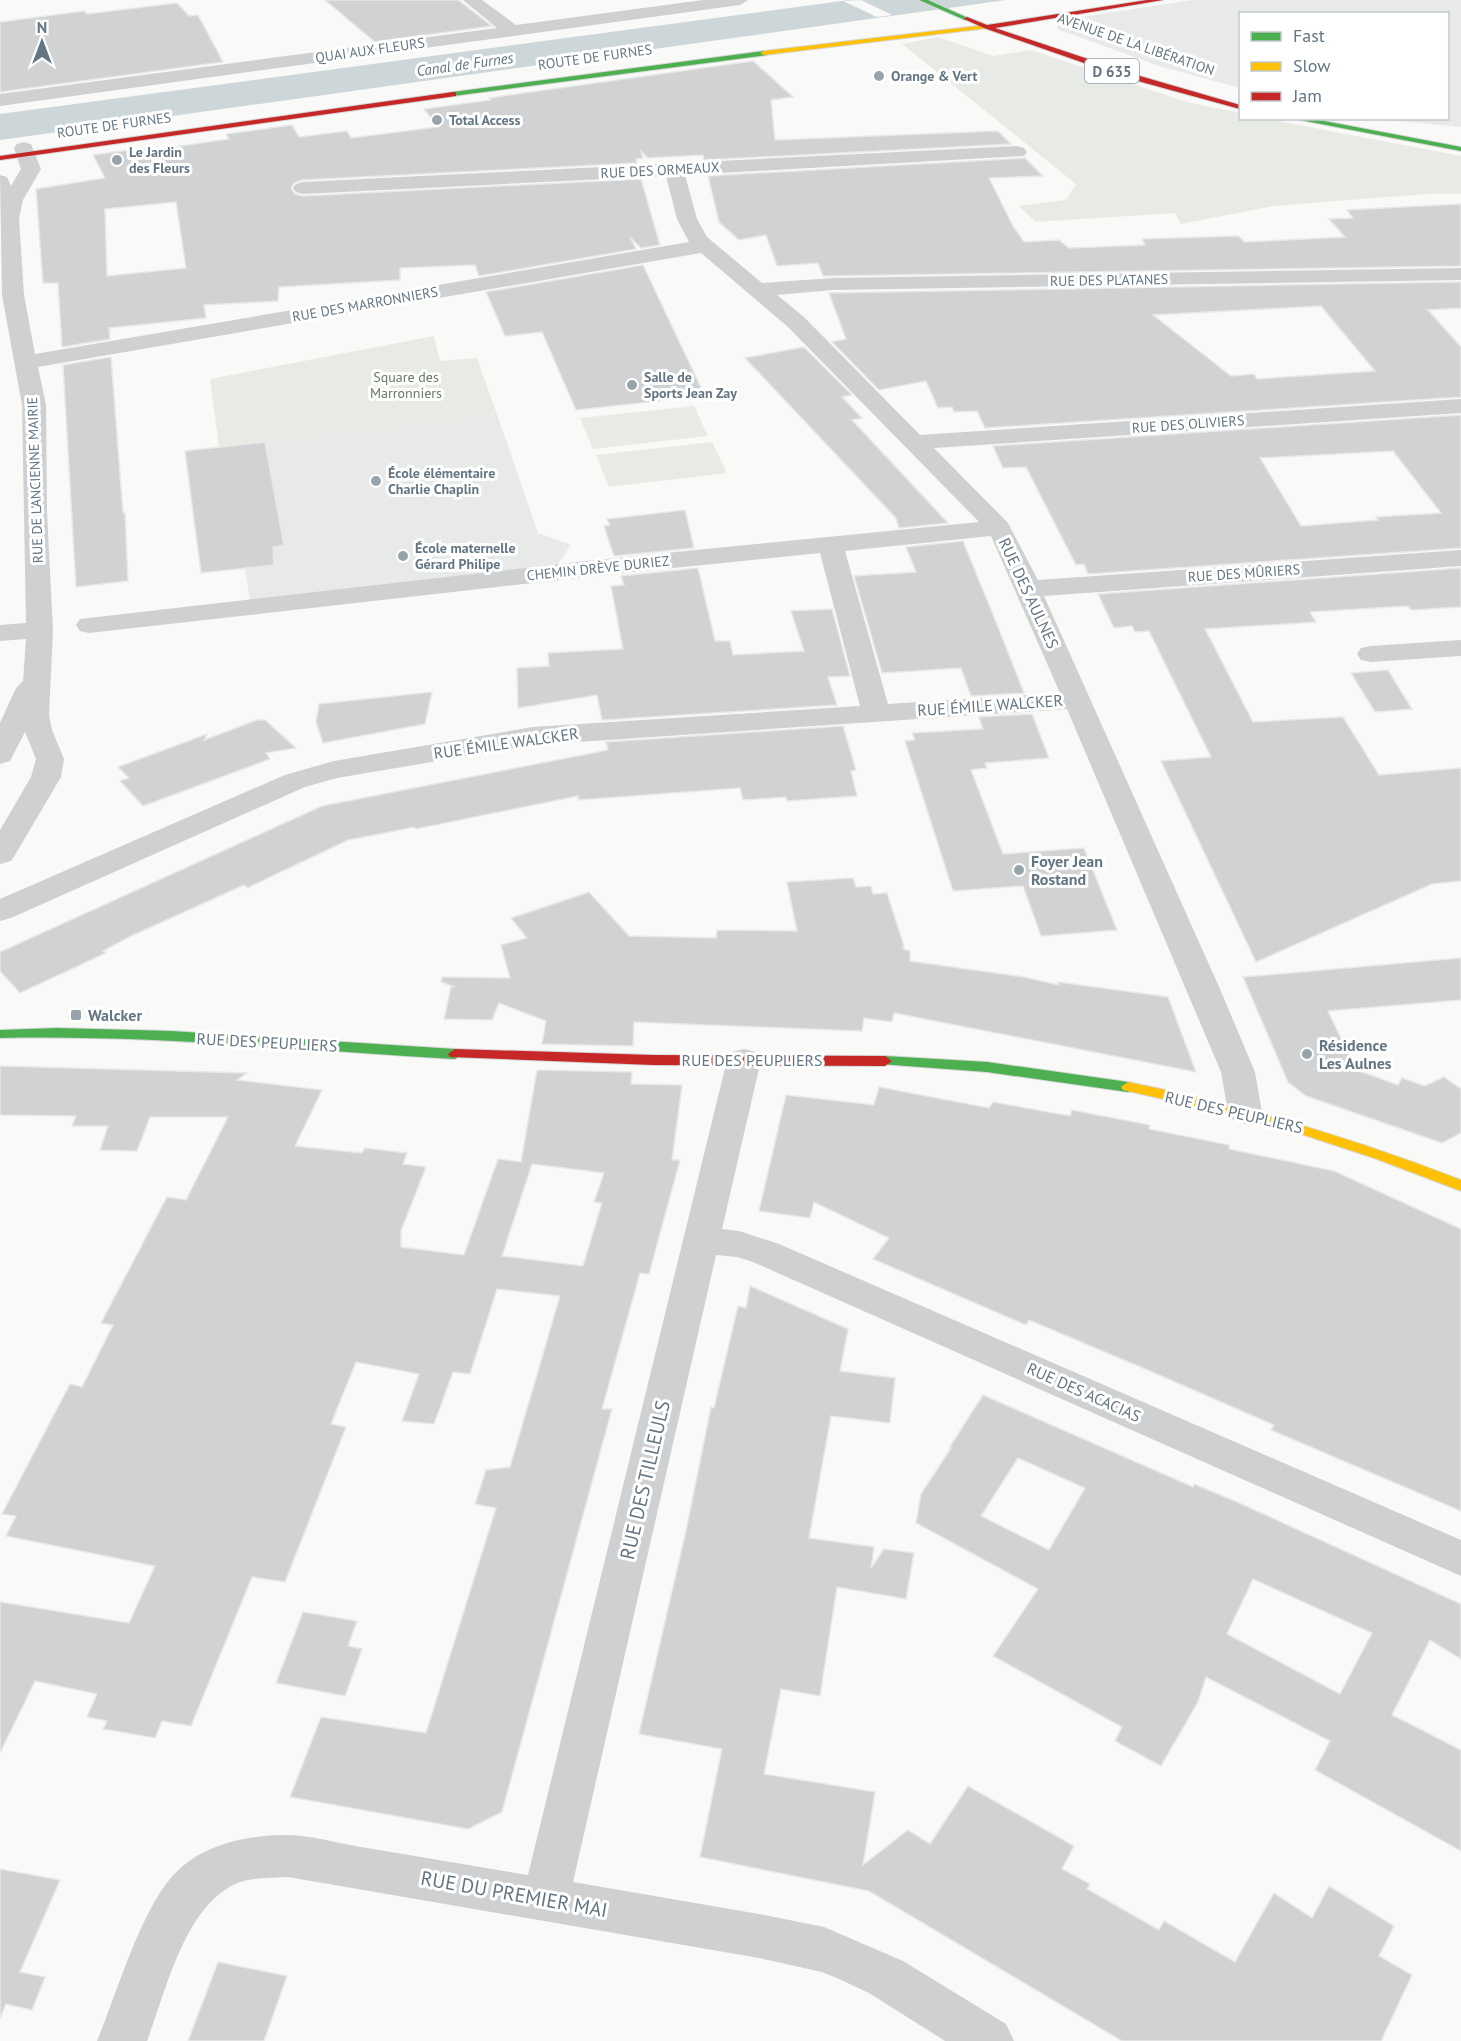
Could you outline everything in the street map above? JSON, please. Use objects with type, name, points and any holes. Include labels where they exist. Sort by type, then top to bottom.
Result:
[{"type":"main road","name":"D 635","points":[[922,0],[945,10],[969,10],[986,27]]},
{"type":"main road","name":"ROUTE DE FURNES","points":[[0,151],[26,151],[675,63],[986,27],[997,17],[1094,0]]},
{"type":"main road","name":"ROUTE DE FURNES","points":[[997,17],[1021,22],[1160,0]]},
{"type":"main road","name":"ROUTE DE FURNES","points":[[0,158],[26,151],[969,10]]},
{"type":"main road","points":[[969,10],[997,17],[1130,66],[1202,84]]},
{"type":"main road","name":"AVENUE DE LA LIBÉRATION","points":[[1021,22],[1051,33]]},
{"type":"main road","name":"AVENUE DE LA LIBÉRATION","points":[[986,27],[1130,76],[1239,107]]},
{"type":"main road","name":"AVENUE DE LA LIBÉRATION","points":[[1089,47],[1113,55]]},
{"type":"main road","name":"AVENUE DE LA LIBÉRATION","points":[[1148,66],[1239,94]]},
{"type":"main road","points":[[1304,120],[1461,149]]},
{"type":"main road","points":[[1367,120],[1461,136]]},
{"type":"main road","name":"RUE DES PEUPLIERS","points":[[9,1031],[280,1041],[408,1053],[845,1060],[987,1067],[1094,1082],[1245,1112],[1379,1153],[1461,1186]]},
{"type":"street","points":[[471,0],[513,31]]},
{"type":"street","name":"QUAI AUX FLEURS","points":[[0,100],[740,0]]},
{"type":"street","name":"RUE DE L'ANCIENNE MAIRIE","points":[[9,218],[13,200],[32,170],[26,151]]},
{"type":"street","name":"RUE DES ORMEAUX","points":[[303,188],[1017,152]]},
{"type":"street","name":"RUE DES AULNES","points":[[674,170],[690,228],[704,246],[796,322],[999,528],[1077,700],[1233,1062],[1243,1092],[1245,1112]]},
{"type":"street","name":"RUE DE L'ANCIENNE MAIRIE","points":[[0,181],[9,218],[12,288],[34,405],[35,512],[40,630],[35,715],[50,759],[46,777]]},
{"type":"street","name":"RUE DES MARRONNIERS","points":[[26,362],[704,246]]},
{"type":"street","name":"RUE DES PLATANES","points":[[756,290],[845,284],[1461,274]]},
{"type":"street","name":"RUE DES OLIVIERS","points":[[915,442],[1461,406]]},
{"type":"street","name":"CHEMIN DRÈVE DURIEZ","points":[[89,625],[830,544],[999,528]]},
{"type":"street","points":[[830,544],[876,713]]},
{"type":"street","name":"RUE DES MÛRIERS","points":[[1028,589],[1461,558]]},
{"type":"street","points":[[0,633],[40,630]]},
{"type":"street","points":[[1371,654],[1461,648]]},
{"type":"street","name":"RUE DE L'ANCIENNE MAIRIE","points":[[0,755],[37,672]]},
{"type":"street","name":"RUE ÉMILE WALCKER","points":[[0,911],[295,781],[321,773],[533,736],[1077,700]]},
{"type":"street","points":[[0,770],[29,766],[40,769],[46,777],[0,855]]},
{"type":"street","name":"RUE DES TILLEULS","points":[[545,1900],[744,1060]]},
{"type":"street","name":"RUE DES ACACIAS","points":[[703,1239],[739,1244],[766,1253],[1461,1559]]},
{"type":"street","name":"RUE DU PREMIER MAI","points":[[122,2041],[172,1914],[194,1884],[225,1865],[266,1856],[288,1856],[759,1936],[824,1950],[886,1977],[989,2041]]},
{"type":"shaded area","points":[[1193,0],[1461,0],[1461,127],[1386,120],[1449,120],[1449,12],[1239,12],[1239,88],[1159,66],[1057,29],[1060,20]]},
{"type":"shaded area","points":[[498,417],[538,533],[571,545],[556,567],[250,601],[226,446]]},
{"type":"green space","points":[[938,37],[993,56],[1031,50],[1187,102],[1239,113],[1239,120],[1272,120],[1461,156],[1461,194],[1427,194],[1273,206],[1181,224],[1175,213],[1036,222],[1019,206],[1066,200],[1076,184],[902,44]]},
{"type":"green space","name":"Square des Marronniers","points":[[434,336],[440,361],[477,358],[498,417],[219,447],[210,379]]},
{"type":"green space","points":[[694,406],[708,436],[593,449],[580,418]]},
{"type":"green space","points":[[712,442],[727,473],[609,487],[596,455]]},
{"type":"water","name":"Canal de Furnes","points":[[849,0],[1006,0],[0,140],[0,114]]},
{"type":"pier","points":[[861,0],[892,15],[877,17],[843,1]]},
{"type":"building","points":[[325,0],[458,0],[492,26],[375,42]]},
{"type":"building","points":[[177,3],[189,16],[198,15],[223,62],[0,92],[0,22],[84,11],[87,14]]},
{"type":"building","points":[[753,61],[793,97],[771,100],[775,140],[998,131],[1011,144],[704,160],[703,155],[648,158],[641,151],[643,158],[636,159],[637,163],[302,180],[294,183],[291,188],[295,194],[303,196],[641,179],[660,245],[641,248],[630,237],[636,249],[479,276],[475,265],[400,268],[400,280],[279,287],[278,301],[204,305],[206,318],[109,328],[110,339],[62,347],[58,283],[43,283],[36,189],[105,178],[93,155],[144,148],[146,151],[229,139],[226,134],[292,125],[299,137],[347,131],[351,138],[438,127],[424,109],[491,100],[489,98]],"holes":[[[176,202],[186,268],[107,276],[105,209]]]},
{"type":"building","points":[[1025,158],[1043,176],[989,178],[1013,226],[1024,242],[1059,240],[1069,248],[1145,245],[1142,239],[1238,236],[1245,242],[1345,237],[1329,219],[1353,218],[1347,210],[1461,204],[1461,266],[823,276],[818,263],[777,266],[766,235],[739,240],[719,222],[708,176]]},
{"type":"building","points":[[643,265],[705,396],[576,410],[542,332],[505,336],[486,292]]},
{"type":"building","points":[[1461,282],[1461,308],[1428,310],[1461,347],[1461,397],[985,428],[977,411],[954,412],[952,407],[938,408],[926,381],[879,390],[832,342],[846,339],[829,293]],"holes":[[[1321,306],[1375,371],[1257,379],[1254,374],[1231,376],[1153,315]]]},
{"type":"building","points":[[804,347],[852,395],[842,397],[862,418],[852,420],[948,523],[899,528],[896,518],[745,358]]},
{"type":"building","points":[[111,357],[123,513],[125,513],[128,581],[76,587],[63,365]]},
{"type":"building","points":[[1461,415],[1461,548],[1088,574],[1084,564],[1076,565],[1026,467],[1003,468],[993,446]],"holes":[[[1393,451],[1441,513],[1376,517],[1378,520],[1301,526],[1260,458]]]},
{"type":"building","points":[[265,442],[284,545],[273,547],[274,565],[201,573],[185,451]]},
{"type":"building","points":[[685,510],[694,548],[614,556],[604,526],[610,525],[607,519]]},
{"type":"building","points":[[963,541],[1024,693],[971,696],[961,668],[882,673],[854,576],[916,572],[906,547]]},
{"type":"building","points":[[698,568],[715,641],[730,641],[733,655],[804,651],[791,611],[832,609],[850,676],[828,677],[837,705],[602,720],[597,695],[518,708],[517,668],[549,666],[548,653],[623,649],[611,586],[624,585],[621,576]]},
{"type":"building","points":[[1461,568],[1461,607],[1411,610],[1408,606],[1310,612],[1316,622],[1205,629],[1253,722],[1343,717],[1379,775],[1461,768],[1461,881],[1432,884],[1256,962],[1161,761],[1211,757],[1149,631],[1135,632],[1132,626],[1114,628],[1098,594]]},
{"type":"building","points":[[1388,670],[1412,709],[1375,712],[1351,673]]},
{"type":"building","points":[[432,692],[425,724],[323,743],[316,722],[319,704]]},
{"type":"building","name":"Foyer Jean Rostand","points":[[1032,714],[1049,758],[985,763],[987,768],[971,770],[1003,854],[1084,848],[1117,930],[1041,936],[1023,886],[953,891],[905,741],[915,740],[912,733],[983,729],[979,717]]},
{"type":"building","points":[[257,720],[265,720],[296,748],[266,753],[270,759],[143,806],[120,781],[129,778],[118,767],[207,734],[204,740]]},
{"type":"building","points":[[843,726],[856,770],[851,771],[857,796],[787,801],[786,797],[743,800],[740,788],[578,800],[578,796],[416,829],[414,827],[348,840],[247,888],[244,885],[131,936],[103,951],[106,953],[20,993],[0,971],[0,952],[322,806],[608,750],[606,742]]},
{"type":"building","points":[[853,878],[856,887],[871,886],[873,894],[887,893],[903,949],[910,951],[910,961],[1024,977],[1059,985],[1058,982],[1168,997],[1196,1072],[894,1013],[892,1022],[864,1018],[862,1031],[634,1022],[633,1046],[542,1044],[546,1021],[499,1003],[492,1020],[444,1019],[451,987],[455,987],[441,982],[442,977],[510,978],[501,945],[527,938],[511,918],[589,892],[629,936],[716,938],[717,930],[797,931],[787,882]]},
{"type":"building","name":"Résidence Les Aulnes","points":[[1461,958],[1461,1000],[1328,1011],[1356,1070],[1398,1085],[1402,1078],[1425,1086],[1444,1077],[1461,1089],[1461,1133],[1442,1143],[1306,1096],[1288,1082],[1243,977]]},
{"type":"building","points":[[0,1066],[247,1073],[237,1080],[322,1090],[295,1146],[362,1153],[365,1148],[407,1153],[403,1164],[426,1167],[401,1231],[401,1247],[464,1255],[498,1159],[521,1162],[537,1070],[632,1072],[631,1084],[682,1085],[672,1160],[680,1160],[649,1274],[640,1273],[602,1409],[612,1409],[502,1812],[468,1829],[290,1797],[321,1717],[426,1733],[496,1508],[475,1504],[486,1470],[510,1467],[560,1296],[497,1289],[470,1374],[453,1372],[434,1424],[402,1421],[419,1374],[356,1362],[331,1424],[346,1427],[285,1582],[252,1577],[191,1726],[162,1721],[155,1738],[103,1729],[107,1721],[87,1717],[97,1694],[35,1681],[0,1753],[0,1602],[129,1623],[155,1566],[6,1536],[16,1516],[2,1514],[70,1384],[82,1387],[113,1325],[101,1323],[167,1197],[186,1200],[228,1117],[150,1117],[137,1151],[100,1150],[108,1126],[72,1126],[76,1116],[0,1115]],"holes":[[[532,1164],[604,1173],[594,1202],[602,1203],[583,1266],[502,1256]]]},
{"type":"building","points":[[879,1087],[989,1108],[993,1102],[1070,1116],[1072,1110],[1150,1125],[1149,1129],[1229,1145],[1229,1149],[1334,1171],[1461,1229],[1461,1511],[1271,1430],[1274,1425],[1150,1371],[1029,1320],[1026,1325],[873,1259],[889,1238],[814,1202],[810,1218],[759,1211],[786,1095],[874,1105]]},
{"type":"building","points":[[750,1286],[848,1329],[840,1371],[895,1378],[890,1423],[831,1416],[809,1538],[874,1547],[871,1568],[884,1549],[914,1553],[906,1599],[837,1587],[820,1696],[781,1689],[764,1774],[875,1792],[863,1865],[908,1830],[930,1844],[968,1786],[1074,1846],[1062,1869],[1090,1884],[1087,1889],[1159,1930],[1164,1921],[1235,1962],[1274,1893],[1312,1918],[1329,1886],[1394,1926],[1379,1956],[1412,1975],[1381,2041],[1122,2041],[869,1891],[700,1857],[722,1749],[639,1734],[686,1531],[711,1407],[714,1408],[738,1306],[746,1308]]},
{"type":"building","points":[[983,1395],[1193,1487],[1194,1484],[1237,1502],[1461,1604],[1461,1659],[1430,1640],[1392,1715],[1461,1750],[1461,1851],[1315,1770],[1330,1741],[1206,1677],[1198,1702],[1161,1766],[1115,1741],[1122,1727],[993,1656],[1038,1589],[916,1523],[921,1494],[951,1448],[949,1448]],"holes":[[[1018,1458],[1085,1488],[1049,1550],[981,1516]],[[1253,1579],[1372,1633],[1340,1694],[1227,1634]]]},
{"type":"building","points":[[303,1612],[357,1621],[348,1646],[362,1649],[345,1696],[276,1683]]},
{"type":"building","points":[[0,1869],[60,1880],[20,1972],[45,1977],[32,2010],[6,2004],[0,2018]]},
{"type":"building","points":[[218,1962],[287,1976],[264,2041],[188,2041]]},
{"type":"traffic: fast","points":[[922,0],[967,19]]},
{"type":"traffic: fast","points":[[453,94],[764,53]]},
{"type":"traffic: fast","points":[[1304,120],[1461,149]]},
{"type":"traffic: fast","points":[[0,1034],[171,1035],[455,1054]]},
{"type":"traffic: fast","points":[[885,1061],[987,1067],[1128,1087]]},
{"type":"traffic: slow","points":[[764,53],[986,27]]},
{"type":"traffic: slow","points":[[1128,1087],[1213,1105],[1297,1128],[1380,1155],[1461,1186]]},
{"type":"traffic: jam","points":[[967,19],[986,27],[1160,0]]},
{"type":"traffic: jam","points":[[986,27],[1130,76],[1239,107]]},
{"type":"traffic: jam","points":[[0,158],[453,94]]},
{"type":"traffic: jam","points":[[455,1054],[653,1060],[885,1061]]},
{"type":"place","name":"Orange & Vert","points":[[879,76]]},
{"type":"place","name":"Total Access","points":[[437,120]]},
{"type":"place","name":"Le Jardin des Fleurs","points":[[117,160]]},
{"type":"place","name":"Salle de Sports Jean Zay","points":[[632,385]]},
{"type":"place","name":"École élémentaire Charlie Chaplin","points":[[376,481]]},
{"type":"place","name":"École maternelle Gérard Philipe","points":[[403,556]]},
{"type":"place","name":"Foyer Jean Rostand","points":[[1019,870]]},
{"type":"place","name":"Walcker","points":[[76,1015]]},
{"type":"place","name":"Résidence Les Aulnes","points":[[1307,1054]]}]
